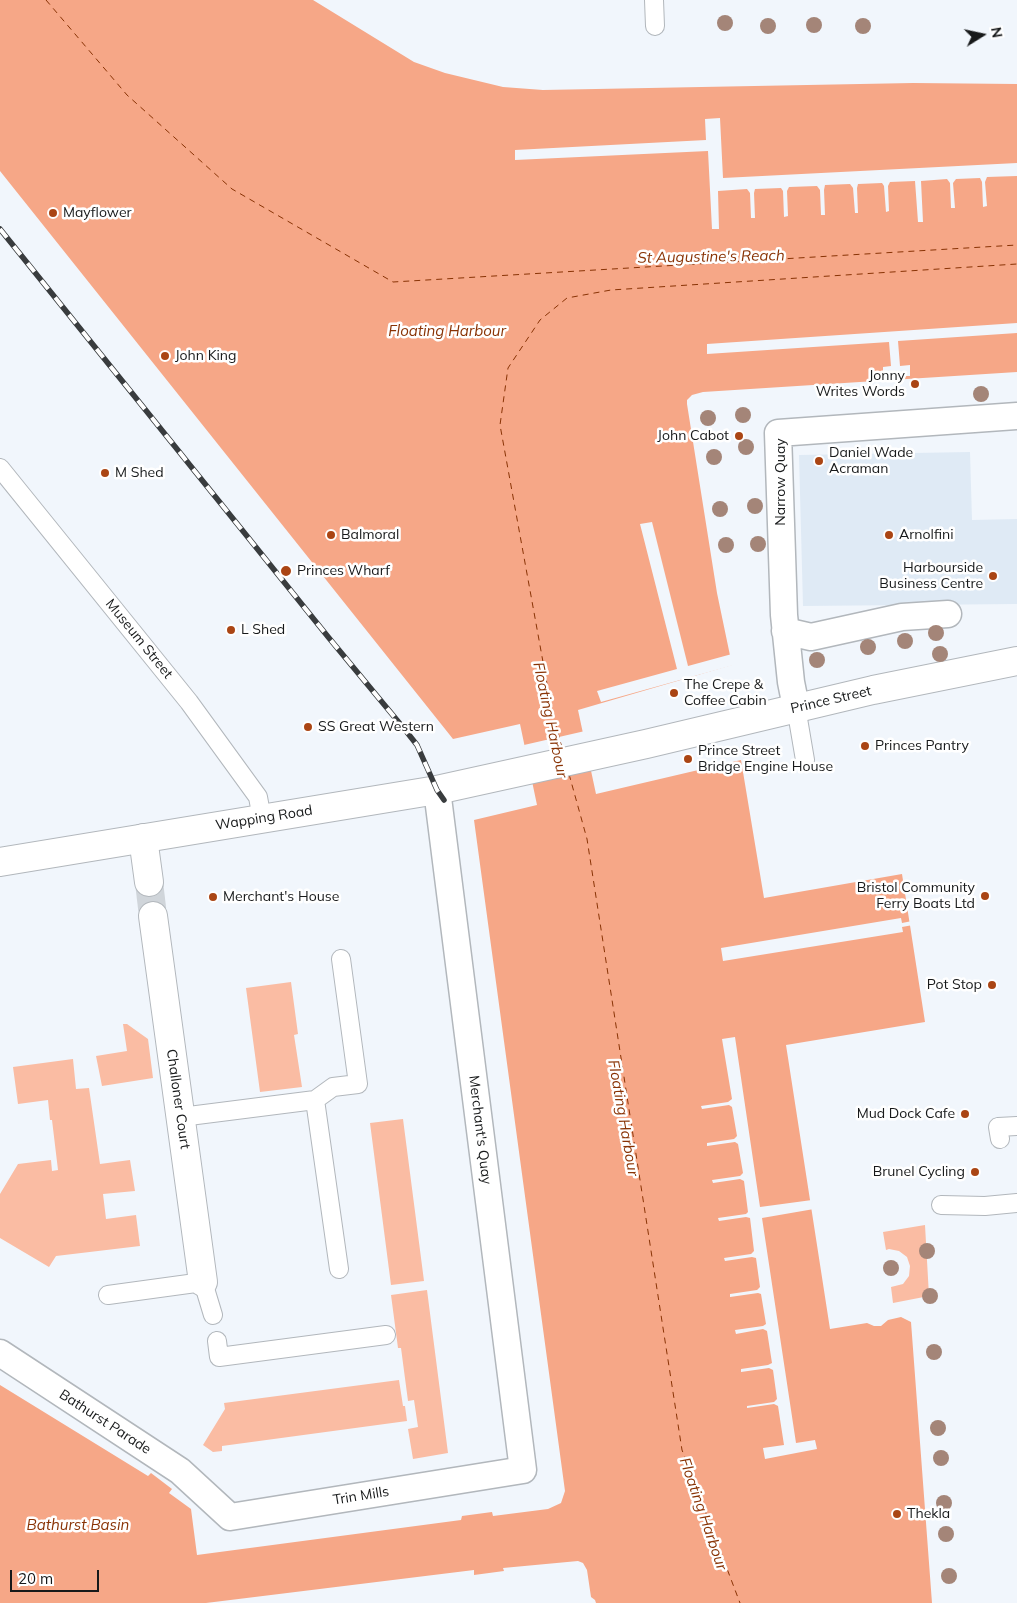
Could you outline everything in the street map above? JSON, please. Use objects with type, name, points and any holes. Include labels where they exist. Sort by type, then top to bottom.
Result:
[{"type":"street","name":"Narrow Quay","points":[[796,707],[791,682],[786,631],[778,433],[1017,416]]},
{"type":"street","points":[[786,631],[811,637],[902,617],[948,614]]},
{"type":"street","name":"Prince Street","points":[[527,771],[796,707],[1017,661]]},
{"type":"street","name":"Wapping Road","points":[[0,862],[437,790],[527,771]]},
{"type":"street","name":"Merchant's Quay","points":[[437,790],[523,1470]]},
{"type":"street","points":[[143,838],[149,882]]},
{"type":"street","name":"Challoner Court","points":[[153,916],[203,1282]]},
{"type":"street","name":"Bathurst Parade","points":[[0,1353],[180,1470],[206,1496]]},
{"type":"street","name":"Trin Mills","points":[[206,1496],[230,1517],[523,1470]]},
{"type":"lane","points":[[654,0],[655,26]]},
{"type":"lane","name":"Museum Street","points":[[0,468],[189,702],[258,797],[262,819]]},
{"type":"lane","points":[[796,707],[805,760]]},
{"type":"lane","points":[[181,1117],[315,1100],[333,1087],[358,1084],[341,959]]},
{"type":"lane","points":[[315,1100],[339,1269]]},
{"type":"lane","points":[[1000,1139],[998,1127],[1017,1126]]},
{"type":"lane","points":[[941,1205],[985,1206],[1017,1203]]},
{"type":"lane","points":[[108,1295],[203,1282],[213,1315]]},
{"type":"lane","points":[[217,1341],[219,1357],[386,1335]]},
{"type":"shaded area","name":"Arnolfini","points":[[970,452],[972,520],[1017,519],[1017,604],[803,606],[799,455]]},
{"type":"shaded area","points":[[291,982],[298,1034],[294,1035],[302,1087],[260,1092],[246,988]]},
{"type":"shaded area","points":[[123,1024],[127,1024],[148,1039],[153,1078],[102,1086],[96,1056],[127,1051]]},
{"type":"shaded area","points":[[73,1059],[76,1089],[89,1088],[100,1164],[130,1160],[135,1191],[103,1194],[106,1219],[136,1215],[140,1246],[56,1256],[49,1267],[0,1238],[0,1194],[18,1164],[51,1160],[52,1171],[58,1170],[48,1100],[18,1104],[13,1067]]},
{"type":"shaded area","points":[[403,1119],[424,1281],[391,1285],[370,1123]]},
{"type":"shaded area","points":[[925,1225],[929,1296],[893,1303],[891,1287],[903,1284],[909,1276],[910,1266],[907,1257],[899,1251],[886,1250],[883,1232]]},
{"type":"shaded area","points":[[427,1290],[448,1453],[413,1459],[408,1429],[418,1427],[414,1400],[408,1401],[391,1295]]},
{"type":"shaded area","points":[[399,1380],[407,1421],[222,1446],[222,1451],[213,1452],[203,1445],[225,1409],[224,1403]]},
{"type":"water","name":"Floating Harbour","points":[[0,0],[313,0],[414,62],[445,73],[503,87],[543,90],[913,83],[1017,84],[1017,372],[703,392],[692,395],[687,400],[687,404],[717,593],[732,665],[578,710],[596,794],[741,760],[764,898],[902,874],[925,1022],[786,1045],[830,1329],[867,1323],[881,1326],[888,1320],[901,1317],[911,1322],[932,1603],[596,1603],[591,1597],[587,1570],[583,1563],[578,1561],[503,1568],[504,1571],[474,1575],[474,1570],[206,1603],[0,1603],[0,1385],[148,1476],[151,1473],[172,1489],[169,1493],[191,1509],[197,1555],[461,1520],[462,1516],[492,1512],[493,1516],[548,1509],[561,1503],[565,1491],[474,820],[537,805],[520,724],[453,739],[0,171]]},
{"type":"pier","points":[[720,118],[723,178],[1017,163],[1017,176],[987,177],[985,182],[987,206],[983,207],[982,182],[980,178],[956,179],[953,183],[955,208],[951,208],[950,183],[947,179],[921,181],[923,222],[918,222],[915,181],[890,182],[888,186],[889,211],[886,212],[884,186],[882,183],[858,184],[858,213],[855,213],[853,188],[850,184],[825,185],[825,215],[821,215],[820,190],[817,186],[789,187],[787,191],[788,216],[784,217],[783,191],[781,188],[755,189],[755,218],[751,218],[750,193],[747,189],[718,191],[719,229],[712,229],[708,151],[515,160],[515,150],[706,140],[705,119]]},
{"type":"pier","points":[[1017,323],[1017,333],[898,341],[900,366],[910,365],[910,376],[900,376],[900,379],[894,380],[894,377],[883,377],[883,367],[891,366],[889,342],[707,354],[707,344]]},
{"type":"pier","points":[[652,522],[688,666],[732,654],[734,665],[601,702],[597,691],[677,669],[640,524]]},
{"type":"pier","points":[[585,731],[591,766],[527,772],[524,745]]},
{"type":"pier","points":[[901,918],[902,923],[912,921],[913,925],[902,927],[903,932],[723,961],[721,948]]},
{"type":"pier","points":[[735,1037],[760,1207],[812,1200],[814,1209],[762,1218],[796,1443],[815,1440],[817,1449],[765,1459],[763,1448],[784,1445],[778,1406],[774,1404],[747,1408],[747,1406],[774,1402],[777,1399],[773,1370],[769,1368],[741,1372],[741,1369],[772,1363],[767,1331],[763,1329],[736,1334],[735,1330],[766,1324],[761,1294],[730,1297],[730,1294],[757,1290],[760,1287],[756,1258],[725,1261],[724,1258],[751,1254],[754,1251],[750,1218],[719,1221],[718,1218],[746,1214],[748,1212],[744,1181],[740,1179],[713,1183],[712,1180],[740,1176],[743,1173],[738,1144],[735,1142],[707,1146],[707,1143],[734,1139],[737,1136],[732,1107],[729,1105],[702,1109],[701,1106],[728,1102],[732,1099],[722,1039]]},
{"type":"ferry route","points":[[46,0],[127,95],[232,189],[393,282],[1017,245]]},
{"type":"ferry route","points":[[562,748],[551,706],[500,425],[508,368],[540,320],[567,298],[611,290],[1017,264]]},
{"type":"ferry route","points":[[569,774],[587,839],[682,1450],[740,1603]]},
{"type":"tunnel","points":[[149,882],[153,916]]},
{"type":"railway","points":[[0,229],[417,745],[437,790],[444,800]]},
{"type":"place","name":"Mayflower","points":[[53,213]]},
{"type":"place","name":"John King","points":[[165,356]]},
{"type":"place","name":"Jonny Writes Words","points":[[915,384]]},
{"type":"place","name":"John Cabot","points":[[739,436]]},
{"type":"place","name":"Daniel Wade Acraman","points":[[819,461]]},
{"type":"place","name":"M Shed","points":[[105,473]]},
{"type":"place","name":"Balmoral","points":[[331,535]]},
{"type":"place","name":"Arnolfini","points":[[889,535]]},
{"type":"place","name":"Princes Wharf","points":[[286,571]]},
{"type":"place","name":"Harbourside Business Centre","points":[[993,576]]},
{"type":"place","name":"L Shed","points":[[231,630]]},
{"type":"place","name":"The Crepe & Coffee Cabin","points":[[674,693]]},
{"type":"place","name":"SS Great Western","points":[[308,727]]},
{"type":"place","name":"Princes Pantry","points":[[865,746]]},
{"type":"place","name":"Prince Street Bridge Engine House","points":[[688,759]]},
{"type":"place","name":"Bristol Community Ferry Boats Ltd","points":[[985,896]]},
{"type":"place","name":"Merchant's House","points":[[213,897]]},
{"type":"place","name":"Pot Stop","points":[[992,985]]},
{"type":"place","name":"Mud Dock Cafe","points":[[965,1114]]},
{"type":"place","name":"Brunel Cycling","points":[[975,1172]]},
{"type":"place","name":"Thekla","points":[[897,1514]]},
{"type":"water label","name":"St Augustine's Reach","points":[[711,257]]},
{"type":"water label","name":"Bathurst Basin","points":[[78,1525]]}]
